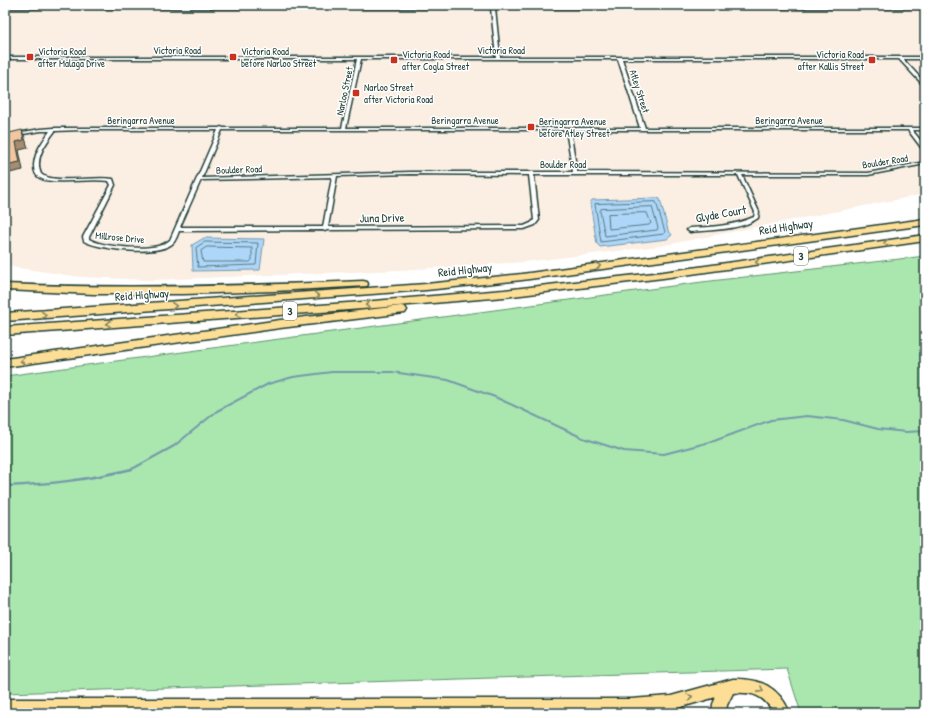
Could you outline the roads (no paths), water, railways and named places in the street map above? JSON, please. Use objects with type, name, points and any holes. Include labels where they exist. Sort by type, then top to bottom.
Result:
[{"type":"highway","name":"Reid Highway","points":[[5,317],[426,287],[560,271],[925,220]]},
{"type":"highway","name":"3","points":[[5,331],[389,304],[574,286],[925,238]]},
{"type":"highway","points":[[5,288],[104,292],[154,291],[409,282],[560,271]]},
{"type":"highway","points":[[5,363],[68,355],[196,335],[390,312],[574,286]]},
{"type":"main road","points":[[5,706],[512,709],[631,706],[670,703],[728,687],[741,685],[753,686],[771,696],[776,701],[783,713]]},
{"type":"main road","points":[[719,713],[720,704],[728,687]]},
{"type":"street","points":[[5,7],[922,7]]},
{"type":"street","points":[[493,7],[498,57]]},
{"type":"street","name":"Victoria Road","points":[[5,58],[925,58]]},
{"type":"street","name":"Narloo Street","points":[[344,128],[359,58]]},
{"type":"street","name":"Atley Street","points":[[620,58],[643,129]]},
{"type":"street","points":[[900,58],[925,85]]},
{"type":"street","name":"Millrose Drive","points":[[54,129],[40,150],[37,168],[41,177],[54,179],[104,178],[111,180],[113,185],[86,237],[86,240],[89,243],[102,246],[154,249],[165,246],[172,241],[221,128]]},
{"type":"street","name":"Beringarra Avenue","points":[[5,136],[54,129],[925,129]]},
{"type":"street","points":[[568,129],[575,173]]},
{"type":"street","name":"Boulder Road","points":[[909,129],[925,149]]},
{"type":"street","name":"Boulder Road","points":[[200,179],[418,173],[868,174],[925,163]]},
{"type":"street","name":"Juna Drive","points":[[178,229],[325,229],[524,226],[533,224],[537,220],[531,173]]},
{"type":"street","name":"Glyde Court","points":[[690,230],[716,228],[749,222],[756,218],[757,212],[739,173]]},
{"type":"street","points":[[325,229],[335,175]]},
{"type":"water","points":[[660,199],[668,230],[672,235],[667,239],[600,247],[597,244],[590,203],[592,200]]},
{"type":"water","points":[[204,238],[264,239],[260,270],[193,271],[192,245]]},
{"type":"waterway","points":[[129,470],[174,446],[217,411],[268,384],[293,377],[332,372],[392,372],[448,380],[495,397],[583,438],[624,451],[664,454],[714,441],[771,420],[807,416],[843,420],[878,429],[906,432],[925,431]]},
{"type":"waterway","points":[[5,486],[69,481],[129,470]]},
{"type":"place","name":"Victoria Road after Malaga Drive","points":[[30,57]]},
{"type":"place","name":"Victoria Road before Narloo Street","points":[[233,57]]},
{"type":"place","name":"Victoria Road after Cogla Street","points":[[394,60]]},
{"type":"place","name":"Victoria Road after Kallis Street","points":[[872,60]]},
{"type":"place","name":"Narloo Street after Victoria Road","points":[[356,93]]},
{"type":"place","name":"Beringarra Avenue before Atley Street","points":[[531,127]]}]
